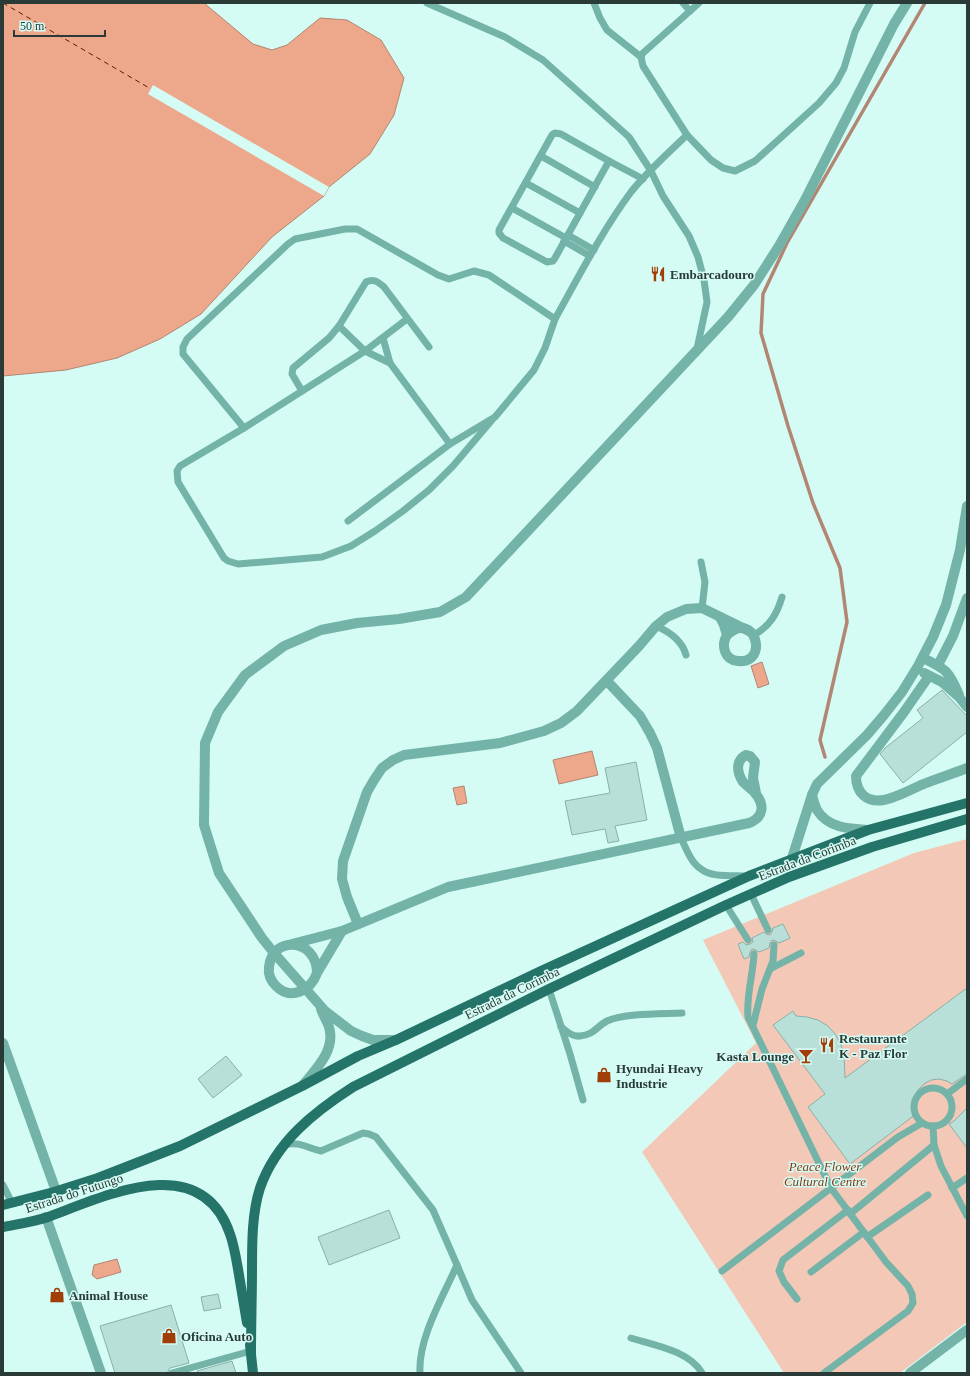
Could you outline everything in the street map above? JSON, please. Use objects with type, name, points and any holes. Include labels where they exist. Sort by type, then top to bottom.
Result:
[{"type":"main road","name":"Estrada da Corimba","points":[[302,1086],[358,1056],[396,1040],[541,971],[749,876],[792,858],[868,830],[967,803]]},
{"type":"main road","name":"Estrada da Corimba","points":[[251,1351],[252,1239],[255,1212],[263,1183],[284,1145],[315,1113],[353,1087],[549,989],[751,894],[789,877],[837,859],[967,819]]},
{"type":"main road","name":"Estrada do Futungo","points":[[7,1204],[98,1178],[180,1146],[302,1086]]},
{"type":"main road","name":"Estrada do Futungo","points":[[3,1227],[46,1217],[95,1198],[143,1186],[169,1184],[182,1186],[199,1194],[210,1201],[218,1210],[226,1223],[230,1234],[251,1351],[253,1373]]},
{"type":"street","points":[[396,1040],[372,1040],[351,1031],[325,1012],[262,938],[219,873],[204,825],[205,743],[218,712],[245,674],[284,646],[321,630],[357,623],[399,619],[440,612],[466,597],[728,317],[754,285],[779,246],[805,200],[894,24],[907,3]]},
{"type":"street","points":[[792,858],[812,795],[817,784],[867,735],[884,715],[923,658],[946,605],[966,523],[967,506]]},
{"type":"street","points":[[938,665],[953,636],[967,598]]},
{"type":"street","points":[[358,924],[342,879],[343,861],[367,792],[382,768],[393,760],[404,755],[500,743],[544,731],[561,723],[577,711],[607,681],[656,626],[667,617],[686,609],[702,608],[751,633]]},
{"type":"street","points":[[720,617],[726,635]]},
{"type":"street","points":[[737,628],[744,628],[751,633],[756,640],[756,648],[751,657],[746,660],[739,661],[730,658],[726,654],[723,646],[726,635],[731,630],[737,628]]},
{"type":"street","points":[[923,658],[944,668],[963,694],[967,707]]},
{"type":"street","points":[[916,670],[963,694]]},
{"type":"street","points":[[929,676],[856,776],[858,791],[869,799],[885,800],[967,768]]},
{"type":"street","points":[[607,681],[640,716],[657,748],[680,838]]},
{"type":"street","points":[[342,931],[315,979],[306,989],[300,992],[288,993],[276,987],[272,982],[268,970],[269,963],[274,953],[280,948],[342,931],[448,888],[749,824],[757,820],[761,814],[762,808],[756,793]]},
{"type":"street","points":[[812,795],[817,809],[822,817],[828,822],[845,829],[868,830]]},
{"type":"street","points":[[292,944],[299,945],[311,953],[315,959],[317,973]]},
{"type":"street","points":[[302,1086],[320,1065],[330,1044],[331,1037],[329,1027],[318,1002]]},
{"type":"street","points":[[3,1044],[56,1191]]},
{"type":"street","points":[[46,1217],[101,1373]]},
{"type":"street","points":[[910,1373],[967,1330]]},
{"type":"lane","points":[[427,3],[505,37],[543,60],[629,137],[651,171],[663,196],[690,236],[698,257],[704,280],[707,302],[697,350]]},
{"type":"lane","points":[[594,3],[607,30],[641,57],[643,66],[687,135],[711,160],[723,168],[735,171],[755,161],[819,103],[836,83],[844,68],[855,32],[870,3]]},
{"type":"lane","points":[[683,3],[690,11]]},
{"type":"lane","points":[[641,57],[699,3]]},
{"type":"lane","points":[[609,161],[553,261],[547,262],[503,238],[499,233],[499,230],[552,135],[558,133],[561,134],[643,179]]},
{"type":"lane","points":[[407,319],[365,351],[244,428],[180,466],[176,476],[178,482],[224,558],[238,564],[322,557],[351,546],[403,511],[428,490],[452,466],[534,370],[545,348],[555,319],[592,253],[619,210],[643,179],[687,135]]},
{"type":"lane","points":[[541,156],[594,187]]},
{"type":"lane","points":[[526,183],[580,213]]},
{"type":"lane","points":[[512,208],[592,253]]},
{"type":"lane","points":[[244,428],[183,354],[183,347],[187,339],[295,239],[345,229],[357,229],[438,275],[449,278],[474,271],[489,275],[555,319]]},
{"type":"lane","points":[[302,391],[292,374],[293,368],[329,338],[339,326],[366,282],[371,280],[377,281],[384,287],[429,347]]},
{"type":"lane","points":[[339,326],[365,351],[390,363]]},
{"type":"lane","points":[[383,338],[390,363],[450,444]]},
{"type":"lane","points":[[348,521],[450,444],[495,417]]},
{"type":"lane","points":[[701,562],[705,582],[702,608]]},
{"type":"lane","points":[[751,633],[763,630],[770,623],[778,610],[782,597]]},
{"type":"lane","points":[[656,626],[667,631],[675,638],[684,647],[686,655]]},
{"type":"lane","points":[[680,838],[692,859],[700,869],[710,873],[723,875],[749,876]]},
{"type":"lane","points":[[751,894],[768,930]]},
{"type":"lane","points":[[726,906],[748,940]]},
{"type":"lane","points":[[753,1025],[757,1004],[773,961],[774,945]]},
{"type":"lane","points":[[770,969],[801,953]]},
{"type":"lane","points":[[754,954],[753,971],[747,1006],[748,1017],[831,1188],[886,1262],[908,1286],[912,1294],[913,1303],[908,1311],[824,1373]]},
{"type":"lane","points":[[549,989],[583,1100]]},
{"type":"lane","points":[[561,1027],[569,1034],[578,1037],[592,1033],[607,1021],[621,1017],[682,1013]]},
{"type":"lane","points":[[947,1094],[967,1079]]},
{"type":"lane","points":[[930,1089],[936,1089],[947,1094],[951,1102],[952,1111],[948,1119],[942,1124],[933,1126],[922,1123],[918,1118],[915,1106],[919,1095],[930,1089]]},
{"type":"lane","points":[[722,1271],[898,1137],[922,1123]]},
{"type":"lane","points":[[933,1126],[934,1145],[941,1166],[967,1216]]},
{"type":"lane","points":[[284,1145],[298,1143],[321,1151],[363,1133],[376,1137],[433,1210],[472,1300],[521,1373]]},
{"type":"lane","points":[[797,1299],[784,1282],[780,1271],[783,1260],[849,1212],[934,1145]]},
{"type":"lane","points":[[952,1188],[967,1178]]},
{"type":"lane","points":[[3,1185],[7,1204]]},
{"type":"lane","points":[[811,1272],[865,1235],[928,1195]]},
{"type":"lane","points":[[420,1373],[420,1362],[426,1332],[457,1265]]},
{"type":"lane","points":[[631,1338],[691,1359],[699,1366],[702,1373]]},
{"type":"lane","points":[[172,1373],[251,1351]]},
{"type":"green space","name":"Peace Flower Cultural Centre","points":[[967,839],[967,1322],[900,1373],[784,1373],[642,1152],[756,1043],[703,940],[914,853]]},
{"type":"shaded area","points":[[3,3],[204,3],[253,44],[272,50],[287,45],[320,18],[347,20],[381,40],[404,78],[394,115],[370,154],[329,187],[324,196],[272,237],[201,314],[160,339],[117,358],[66,370],[3,376]]},
{"type":"shaded area","points":[[762,662],[769,684],[758,688],[751,666]]},
{"type":"shaded area","points":[[592,751],[598,775],[559,784],[553,760]]},
{"type":"shaded area","points":[[464,786],[467,803],[457,805],[453,788]]},
{"type":"shaded area","points":[[117,1259],[121,1272],[97,1279],[92,1275],[94,1265]]},
{"type":"pier","points":[[153,85],[329,187],[324,196],[148,94]]},
{"type":"building","points":[[942,690],[967,716],[967,732],[903,783],[880,754],[885,748],[923,718],[917,710]]},
{"type":"building","points":[[636,762],[647,820],[615,826],[619,841],[608,843],[605,829],[572,835],[565,801],[610,793],[605,768]]},
{"type":"building","points":[[783,924],[790,938],[779,943],[772,940],[769,948],[759,952],[752,949],[749,957],[744,959],[738,944],[743,942],[746,945],[750,944],[753,942],[752,938],[764,932],[770,935],[773,928]]},
{"type":"building","points":[[967,988],[967,1074],[952,1084],[939,1079],[931,1080],[924,1084],[918,1090],[914,1098],[913,1107],[916,1114],[850,1164],[808,1107],[825,1094],[773,1025],[793,1011],[796,1016],[818,1020],[828,1026],[836,1035],[841,1045],[844,1055],[845,1078]]},
{"type":"building","points":[[226,1056],[242,1075],[213,1098],[198,1079]]},
{"type":"building","points":[[967,1108],[967,1148],[949,1124]]},
{"type":"building","points":[[389,1210],[400,1238],[329,1265],[318,1237]]},
{"type":"building","points":[[218,1294],[221,1308],[204,1311],[201,1297]]},
{"type":"building","points":[[171,1305],[189,1363],[170,1368],[167,1373],[115,1373],[100,1326]]},
{"type":"building","points":[[232,1361],[236,1373],[198,1373],[197,1371]]},
{"type":"waterway","points":[[825,757],[820,740],[847,622],[840,568],[813,503],[788,426],[761,333],[763,294],[787,243],[925,3]]},
{"type":"ferry route","points":[[3,3],[151,89]]},
{"type":"place","name":"Embarcadouro","points":[[658,274]]},
{"type":"place","name":"Restaurante K - Paz Flor","points":[[827,1045]]},
{"type":"place","name":"Kasta Lounge","points":[[806,1056]]},
{"type":"place","name":"Hyundai Heavy Industrie","points":[[604,1075]]},
{"type":"place","name":"Animal House","points":[[57,1295]]},
{"type":"place","name":"Oficina Auto","points":[[169,1336]]}]
